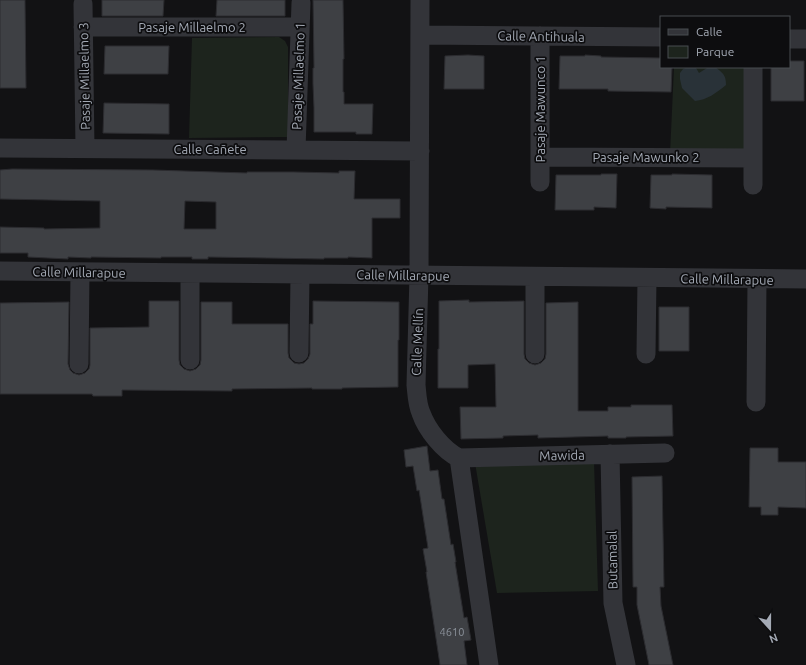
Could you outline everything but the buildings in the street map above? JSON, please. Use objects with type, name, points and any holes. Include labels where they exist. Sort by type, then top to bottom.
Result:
[{"type":"street","name":"Calle Mellín","points":[[420,0],[419,276],[416,385],[421,413],[426,424],[448,451],[459,458]]},
{"type":"street","name":"Pasaje Millaelmo 1","points":[[296,150],[301,3]]},
{"type":"street","name":"Pasaje Millaelmo 3","points":[[83,4],[85,148]]},
{"type":"street","name":"Pasaje Millaelmo 2","points":[[83,27],[300,28]]},
{"type":"street","name":"Calle Antihuala","points":[[420,35],[660,38]]},
{"type":"street","name":"Pasaje Mawunco 1","points":[[540,36],[540,182]]},
{"type":"street","points":[[790,39],[806,39]]},
{"type":"street","points":[[752,185],[753,68]]},
{"type":"street","name":"Calle Cañete","points":[[0,148],[420,151]]},
{"type":"street","name":"Pasaje Mawunko 2","points":[[540,157],[753,158]]},
{"type":"street","name":"Calle Millarapue","points":[[0,271],[806,280]]},
{"type":"street","points":[[80,272],[80,364]]},
{"type":"street","points":[[190,273],[190,360]]},
{"type":"street","points":[[300,274],[300,353]]},
{"type":"street","points":[[535,277],[535,354]]},
{"type":"street","points":[[646,354],[647,278]]},
{"type":"street","points":[[756,402],[757,279]]},
{"type":"street","name":"Mawida","points":[[459,458],[665,453]]},
{"type":"street","name":"Butamalal","points":[[610,454],[613,603],[626,665]]},
{"type":"street","points":[[459,458],[489,665]]},
{"type":"green space","points":[[279,37],[285,41],[288,47],[288,137],[189,138],[192,38]]},
{"type":"green space","points":[[674,68],[745,68],[744,153],[670,154]]},
{"type":"green space","points":[[594,461],[598,591],[497,593],[475,463]]},
{"type":"shaded area","points":[[696,68],[699,73],[707,68],[716,68],[724,74],[726,85],[707,98],[695,101],[682,88],[680,73],[683,69]]}]
